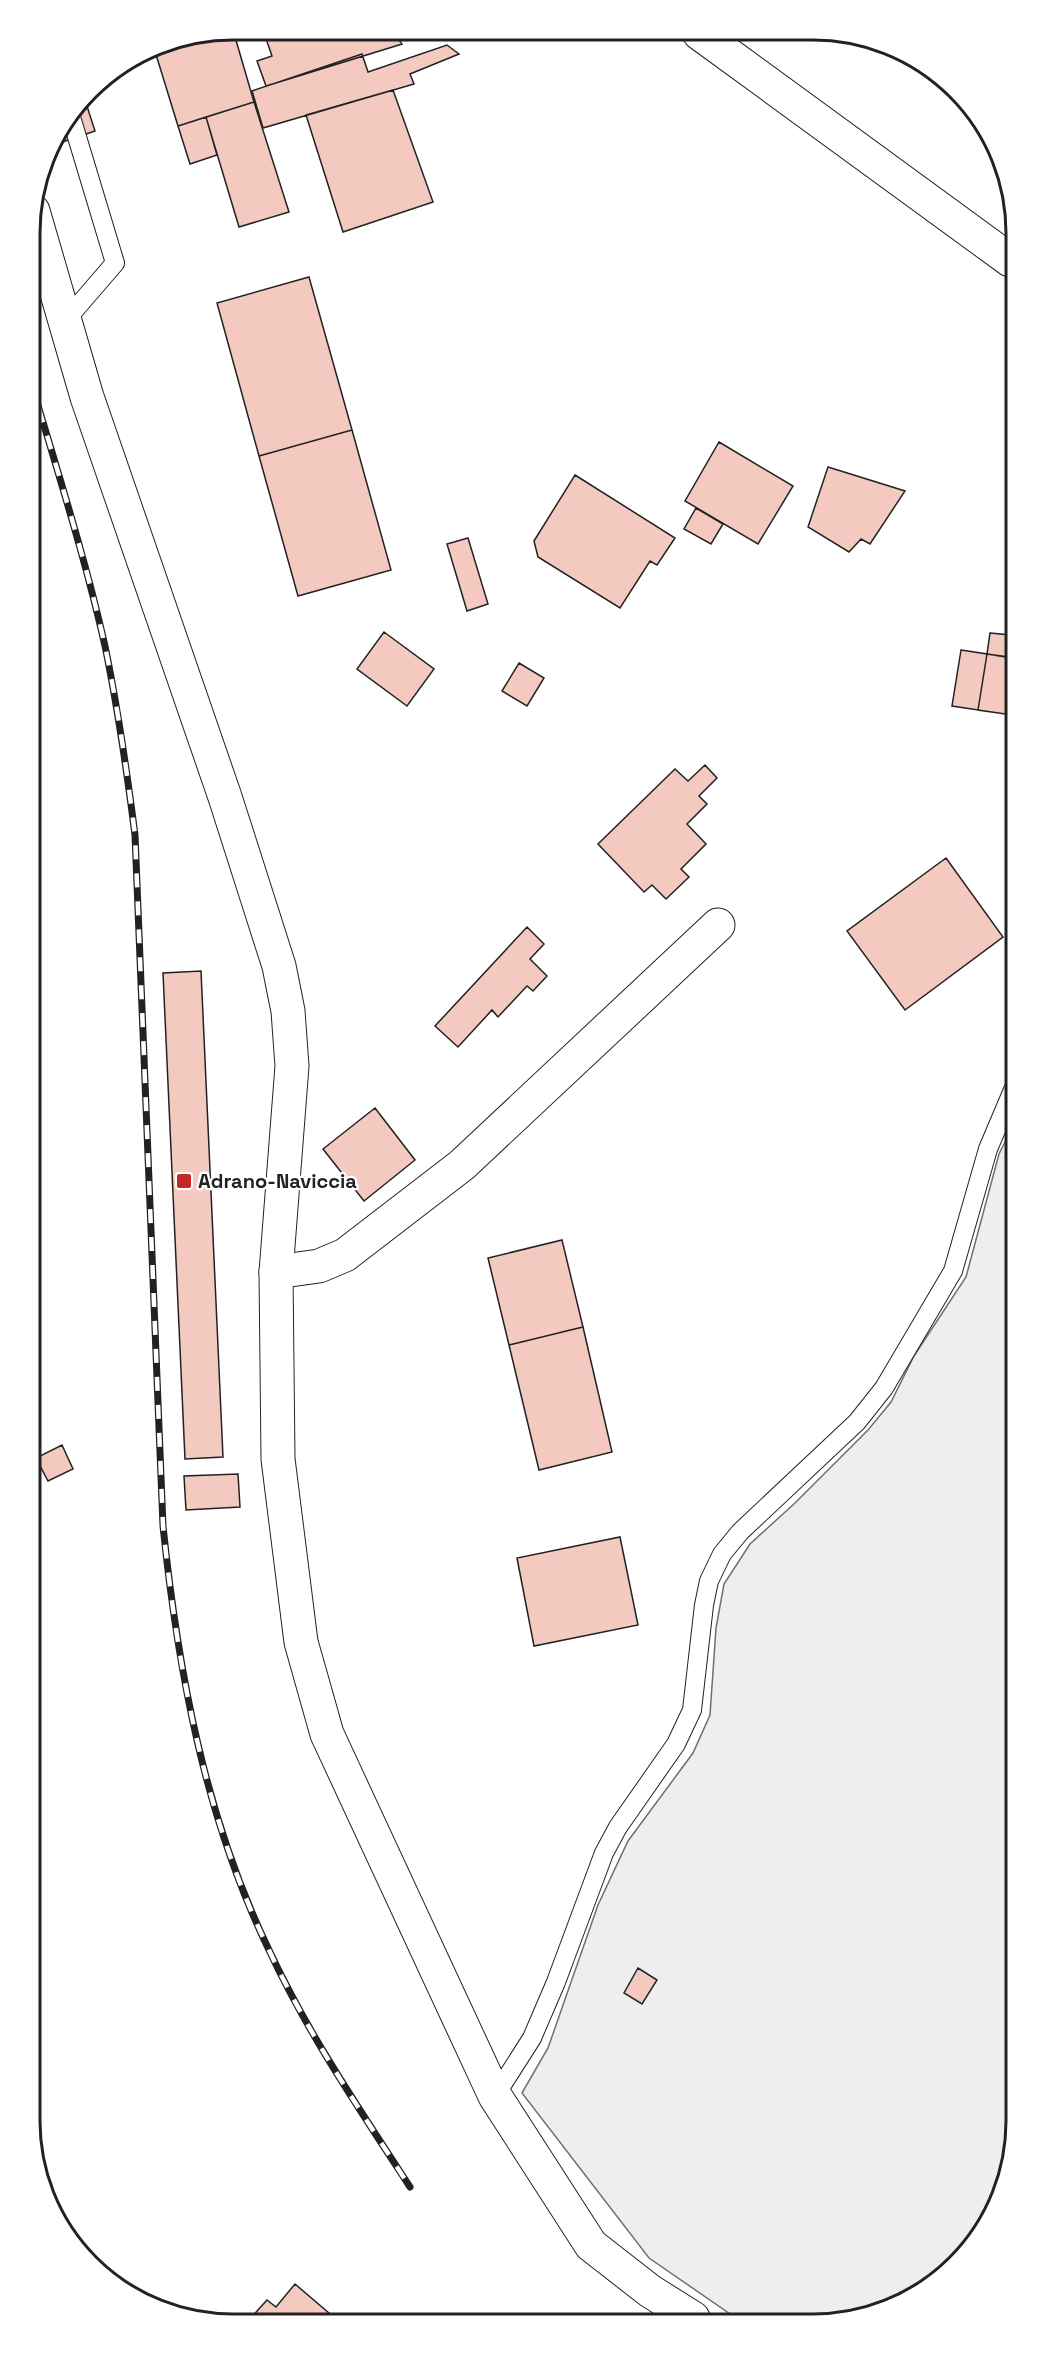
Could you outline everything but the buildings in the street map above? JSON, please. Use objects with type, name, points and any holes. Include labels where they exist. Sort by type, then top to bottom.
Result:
[{"type":"main road","points":[[709,40],[1006,257]]},
{"type":"main road","points":[[41,238],[87,398],[225,797],[279,966],[288,1011],[292,1066],[276,1272],[278,1459],[301,1642],[327,1734],[495,2096],[591,2245],[650,2291],[687,2314]]},
{"type":"main road","points":[[276,1272],[319,1266],[345,1255],[462,1165],[718,925]]},
{"type":"lane","points":[[65,321],[115,263],[73,125]]},
{"type":"lane","points":[[495,2096],[532,2038],[556,1982],[604,1853],[618,1827],[676,1744],[692,1710],[704,1605],[709,1581],[722,1554],[740,1532],[857,1422],[884,1388],[953,1271],[988,1149],[1006,1107]]},
{"type":"shaded area","points":[[1006,1140],[1006,2133],[1000,2170],[981,2217],[967,2238],[941,2266],[910,2288],[887,2299],[839,2312],[730,2314],[649,2258],[522,2093],[548,2048],[598,1905],[628,1841],[693,1753],[710,1715],[716,1628],[724,1584],[750,1544],[868,1430],[891,1402],[914,1356],[966,1277],[999,1154]]},
{"type":"railway","points":[[41,415],[80,547],[105,646],[122,740],[135,835],[163,1526],[186,1689],[211,1796],[247,1900],[269,1950],[300,2012],[410,2187]]},
{"type":"place","name":"Adrano-Naviccia","points":[[184,1181]]}]
